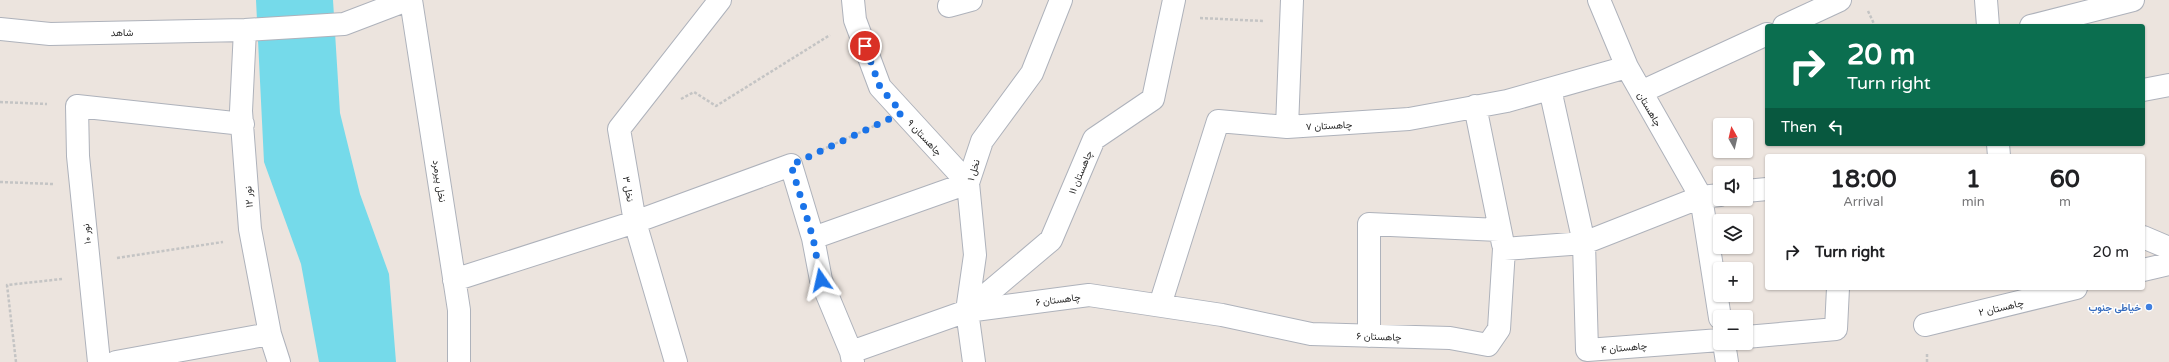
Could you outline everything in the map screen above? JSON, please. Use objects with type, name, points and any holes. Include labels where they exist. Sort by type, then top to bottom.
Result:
[{"type":"street","name":"شاهد","points":[[0,29],[50,34],[244,30],[344,24],[406,0]]},
{"type":"street","name":"نخل پیرمرد","points":[[411,0],[459,310],[460,362]]},
{"type":"street","name":"نخل ۳","points":[[676,362],[635,222],[619,129],[720,0]]},
{"type":"street","points":[[949,6],[971,0]]},
{"type":"street","name":"نخل ۱","points":[[974,362],[967,311],[975,255],[968,183],[982,141],[1032,73],[1061,0]]},
{"type":"street","points":[[1287,127],[1292,0]]},
{"type":"street","name":"چاهستان","points":[[1599,0],[1626,67],[1641,92],[1711,196]]},
{"type":"street","points":[[1788,24],[1840,0]]},
{"type":"street","points":[[1986,0],[1988,24]]},
{"type":"street","points":[[2039,24],[2133,0]]},
{"type":"street","name":"چاهستان ۱۱","points":[[967,311],[1051,240],[1094,139],[1153,99],[1172,8]]},
{"type":"street","name":"چاهستان ۹","points":[[854,10],[880,87],[902,113],[968,183]]},
{"type":"street","name":"نور ۱۲","points":[[244,30],[241,111],[251,237],[270,334],[279,362]]},
{"type":"street","points":[[1641,92],[1765,35]]},
{"type":"street","name":"چاهستان ۷","points":[[1160,305],[1218,121],[1287,127],[1409,119],[1506,101],[1626,67]]},
{"type":"street","points":[[2145,90],[2169,85]]},
{"type":"street","points":[[1550,89],[1584,243]]},
{"type":"street","points":[[77,106],[243,124]]},
{"type":"street","name":"نور ۱۰","points":[[77,106],[81,185],[100,362]]},
{"type":"street","name":"چاهستان ۶","points":[[967,311],[1089,295],[1222,315],[1311,334],[1450,338],[1486,354],[1499,329],[1502,239],[1475,106]]},
{"type":"street","points":[[454,280],[635,222],[791,165],[813,238],[821,280],[852,357],[967,311]]},
{"type":"street","points":[[813,238],[968,183]]},
{"type":"street","points":[[1753,190],[1765,189]]},
{"type":"street","points":[[1369,336],[1369,224],[1502,239],[1584,243],[1711,196],[1719,310]]},
{"type":"street","points":[[2145,238],[2169,248]]},
{"type":"street","name":"چاهستان ۴","points":[[1584,243],[1588,350],[1713,341]]},
{"type":"street","points":[[2145,270],[2169,264]]},
{"type":"street","points":[[1753,336],[1836,329],[1838,290]]},
{"type":"street","name":"چاهستان ۲","points":[[1925,325],[2068,290]]},
{"type":"street","points":[[116,362],[270,334]]},
{"type":"street","points":[[1725,350],[1727,362]]},
{"type":"path","points":[[1865,6],[1874,24]]},
{"type":"path","points":[[1172,8],[1291,23]]},
{"type":"path","points":[[674,102],[694,92],[716,106],[854,10]]},
{"type":"path","points":[[0,102],[77,106]]},
{"type":"path","points":[[791,165],[902,113]]},
{"type":"path","points":[[0,182],[81,185]]},
{"type":"path","points":[[16,362],[7,285],[251,237]]},
{"type":"water","points":[[256,0],[333,0],[340,113],[360,194],[389,274],[396,362],[319,362],[301,264],[264,162]]},
{"type":"place","name":"خیاطی جنوب","points":[[2149,307]]},
{"type":"route","points":[[821,280],[813,238],[791,165],[902,113],[880,87],[865,46]]}]
